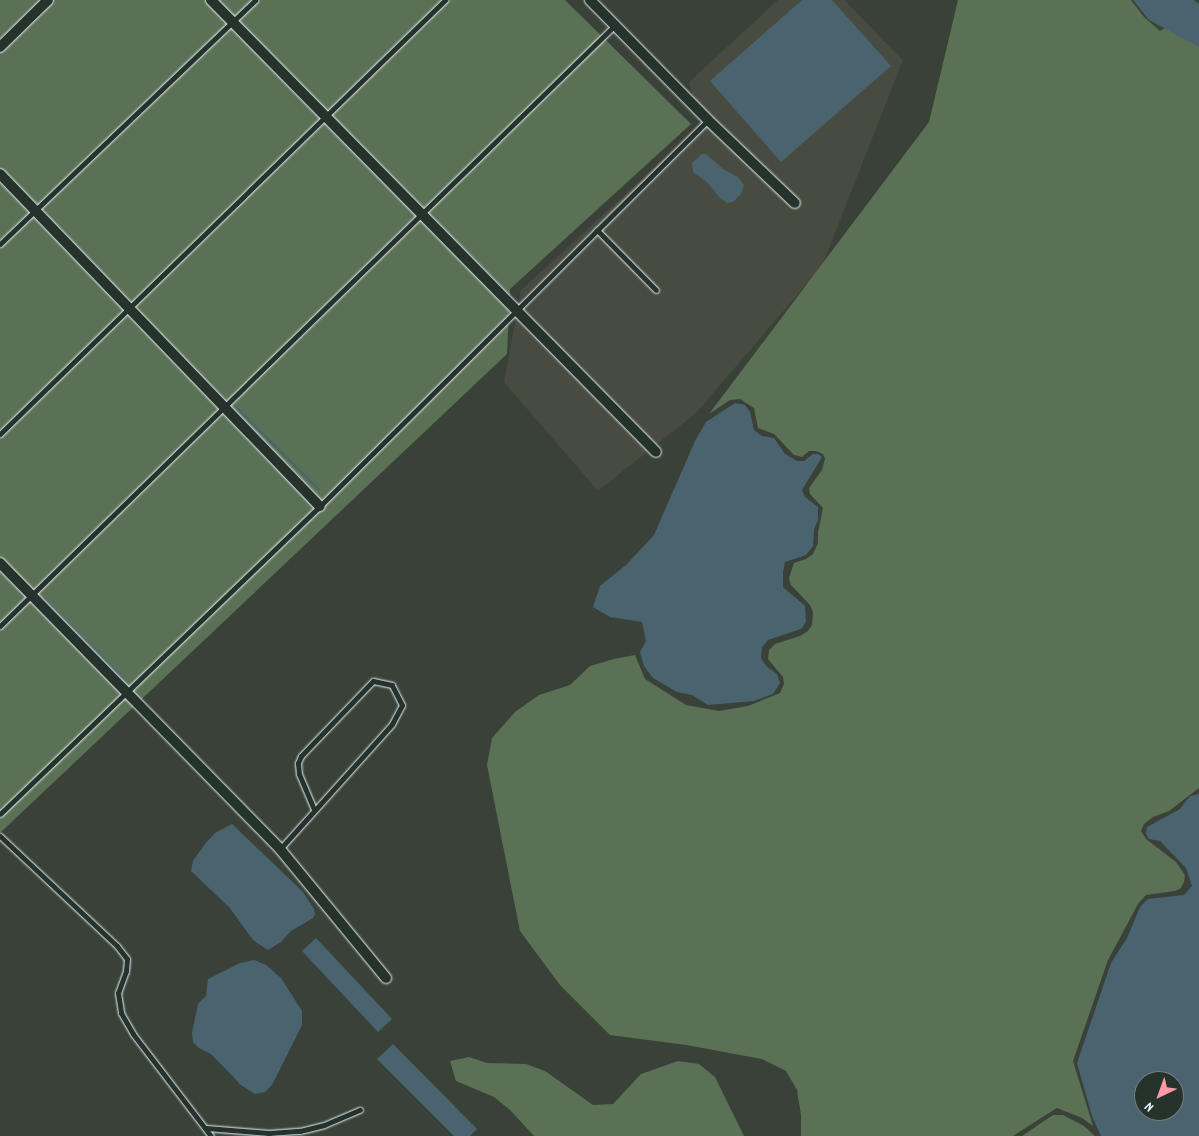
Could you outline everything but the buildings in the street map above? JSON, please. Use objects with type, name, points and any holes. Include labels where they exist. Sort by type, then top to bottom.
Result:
[{"type":"street","points":[[0,47],[48,0]]},
{"type":"street","points":[[211,0],[656,452]]},
{"type":"street","points":[[590,0],[708,120],[795,203]]},
{"type":"street","points":[[0,174],[320,506]]},
{"type":"street","points":[[0,563],[280,849],[386,978]]},
{"type":"lane","points":[[0,244],[255,0]]},
{"type":"lane","points":[[0,434],[445,0]]},
{"type":"lane","points":[[0,626],[615,26]]},
{"type":"lane","points":[[0,814],[320,506],[708,120]]},
{"type":"lane","points":[[596,230],[656,290]]},
{"type":"lane","points":[[280,849],[395,720],[402,705],[392,685],[373,681],[301,756],[298,763],[299,774],[314,809]]},
{"type":"lane","points":[[0,836],[117,946],[127,959],[126,970],[118,994],[121,1013],[133,1034],[211,1136]]},
{"type":"lane","points":[[206,1128],[269,1133],[300,1131],[324,1125],[360,1110]]},
{"type":"shaded area","points":[[778,0],[844,0],[903,60],[822,266],[696,413],[598,491],[504,382],[521,290],[702,124],[689,82]]},
{"type":"green space","points":[[0,0],[565,0],[691,124],[510,289],[507,354],[0,833]]},
{"type":"green space","points":[[958,0],[1131,0],[1144,17],[1160,31],[1165,28],[1199,30],[1199,788],[1169,811],[1153,817],[1144,824],[1141,831],[1146,839],[1176,862],[1185,875],[1184,882],[1181,888],[1175,891],[1146,895],[1138,904],[1108,960],[1073,1061],[1093,1126],[1082,1118],[1057,1108],[1013,1136],[801,1136],[801,1115],[797,1090],[786,1071],[762,1059],[686,1045],[610,1035],[560,985],[520,931],[487,765],[492,738],[515,712],[539,695],[570,685],[590,666],[614,659],[635,655],[645,679],[686,705],[719,711],[748,706],[780,693],[784,684],[783,677],[768,659],[769,650],[775,644],[800,636],[808,631],[812,625],[813,612],[810,605],[791,585],[789,578],[794,563],[806,559],[813,554],[818,543],[818,532],[823,508],[810,494],[809,488],[822,470],[825,459],[823,454],[816,451],[809,451],[802,457],[794,455],[774,434],[758,428],[754,408],[740,399],[730,400],[709,414],[929,122]]},
{"type":"green space","points":[[469,1057],[487,1063],[526,1064],[545,1071],[593,1105],[613,1104],[641,1074],[678,1061],[699,1064],[715,1077],[744,1136],[534,1136],[510,1110],[494,1097],[456,1081],[450,1061]]},
{"type":"green space","points":[[1053,1115],[1063,1115],[1084,1126],[1095,1136],[1022,1136]]},
{"type":"water","points":[[802,0],[832,0],[891,66],[781,162],[710,81]]},
{"type":"water","points":[[1133,0],[1194,0],[1199,4],[1199,47],[1149,20]]},
{"type":"water","points":[[702,154],[706,154],[723,169],[738,177],[744,185],[741,194],[733,202],[727,203],[719,197],[708,183],[693,172],[692,163]]},
{"type":"water","points":[[735,403],[745,405],[750,412],[754,430],[762,436],[774,438],[785,454],[797,461],[804,461],[813,454],[818,454],[822,457],[802,490],[805,497],[818,507],[818,520],[814,529],[813,546],[806,555],[785,562],[783,572],[783,587],[805,606],[806,622],[801,629],[768,640],[762,647],[761,658],[766,666],[777,674],[780,683],[773,694],[754,701],[708,705],[692,695],[677,692],[653,678],[644,666],[640,652],[646,641],[642,622],[610,617],[593,607],[600,586],[626,565],[654,535],[695,441],[706,422]]},
{"type":"water","points":[[236,406],[321,490],[319,491],[235,408]]},
{"type":"water","points":[[43,598],[124,678],[123,680]]},
{"type":"water","points":[[1199,794],[1199,1136],[1101,1136],[1092,1116],[1077,1063],[1111,963],[1127,938],[1140,907],[1148,899],[1184,895],[1192,886],[1186,868],[1160,841],[1149,839],[1146,834],[1147,827],[1180,809],[1190,796]]},
{"type":"water","points":[[232,824],[303,892],[314,909],[315,914],[313,918],[291,931],[281,942],[268,950],[253,940],[229,907],[191,871],[193,861],[205,844],[215,833]]},
{"type":"water","points":[[316,938],[392,1019],[378,1032],[302,951]]},
{"type":"water","points":[[254,960],[266,965],[281,978],[302,1011],[302,1025],[272,1085],[265,1092],[255,1094],[241,1085],[211,1054],[199,1048],[193,1042],[192,1033],[198,1004],[206,996],[208,979],[240,963]]},
{"type":"water","points":[[393,1044],[477,1129],[470,1136],[454,1136],[377,1059]]}]
